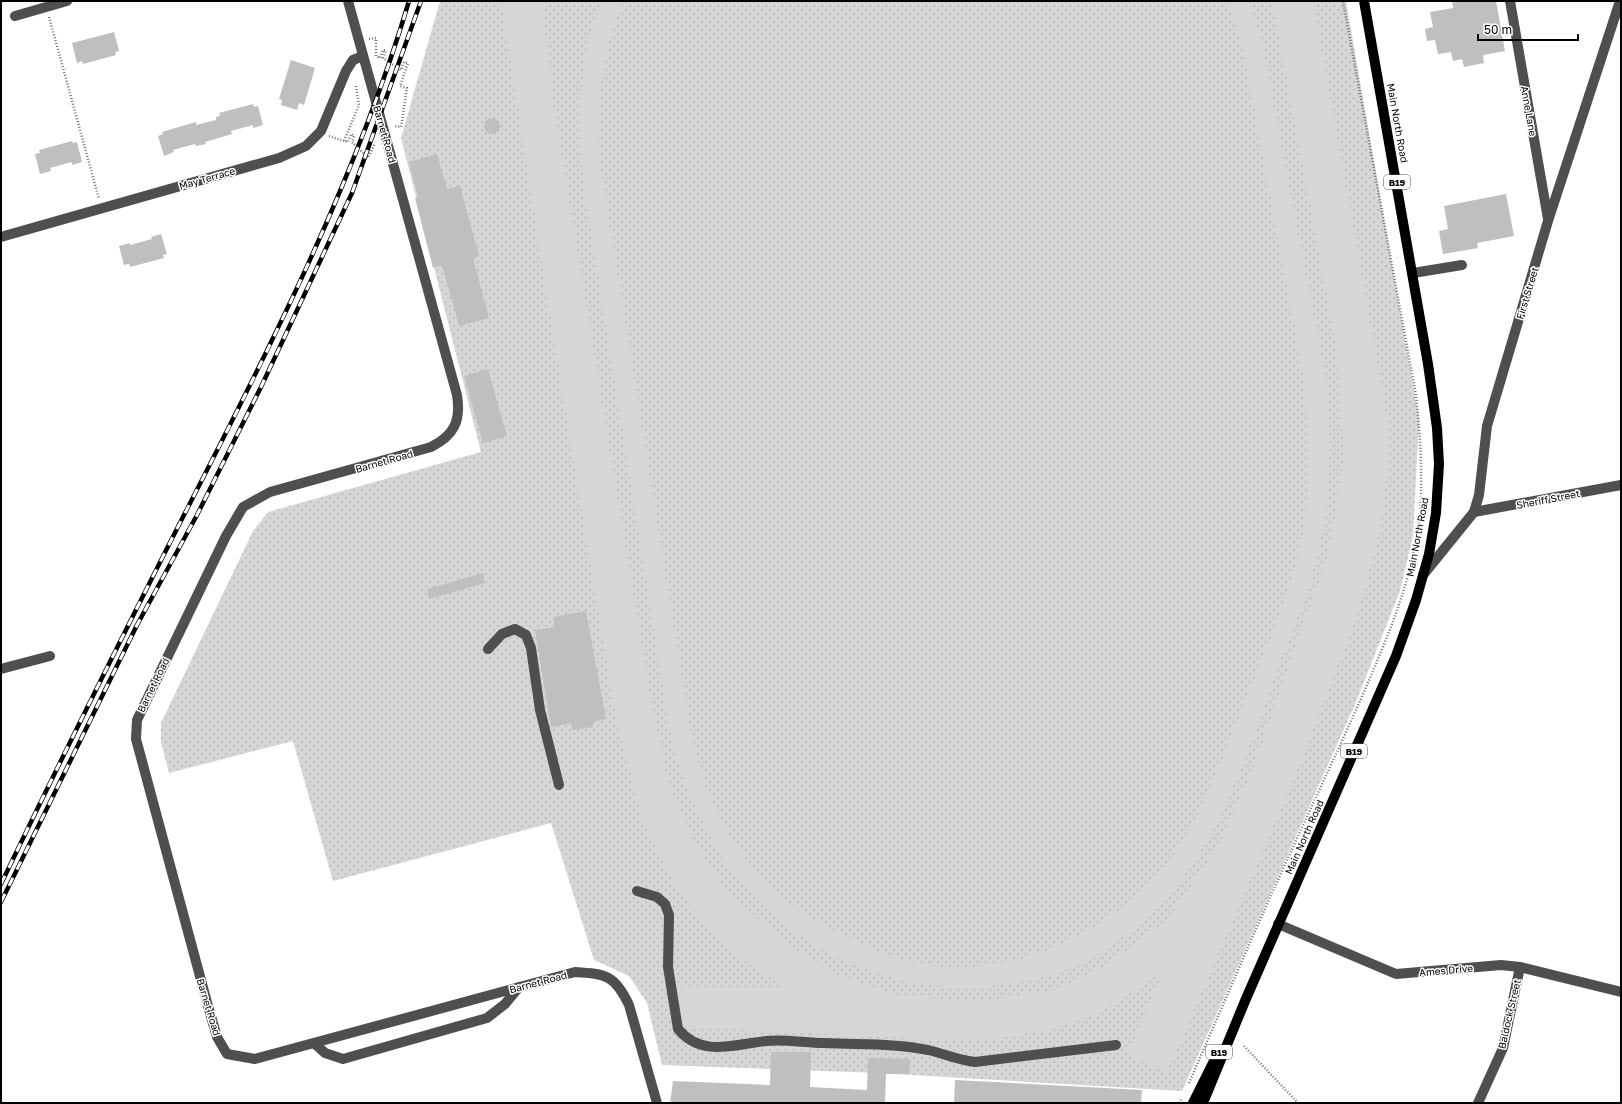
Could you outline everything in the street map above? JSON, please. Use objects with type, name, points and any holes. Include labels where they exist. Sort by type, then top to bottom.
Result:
[{"type":"main road","name":"Main North Road","points":[[1203,1103],[1278,924],[1396,656],[1416,600],[1423,575],[1436,513],[1439,464],[1432,389],[1413,273],[1364,1]]},
{"type":"main road","name":"Main North Road","points":[[1193,1103],[1245,1001]]},
{"type":"street","points":[[15,16],[67,1]]},
{"type":"street","name":"Barnet Road","points":[[348,1],[457,395],[458,412],[455,425],[448,436],[431,447],[270,492],[243,507],[226,536],[137,720],[136,739],[217,1037],[227,1054],[255,1059],[575,972],[593,973],[614,980],[622,991],[629,1005],[657,1103]]},
{"type":"street","name":"Anne Lane","points":[[1510,1],[1548,221]]},
{"type":"street","name":"First Street","points":[[1423,575],[1474,512],[1479,495],[1487,426],[1548,221],[1620,1]]},
{"type":"street","name":"May Terrace","points":[[1,237],[279,158],[306,146],[321,131],[346,71],[353,60],[363,56]]},
{"type":"street","points":[[1413,273],[1462,265]]},
{"type":"street","name":"Sheriff Street","points":[[1474,512],[1621,485]]},
{"type":"street","points":[[488,649],[502,634],[515,629],[526,635],[531,648],[540,710],[559,785]]},
{"type":"street","points":[[1,669],[50,656]]},
{"type":"street","points":[[637,891],[657,897],[665,904],[669,915],[668,967],[678,1029],[694,1043],[704,1047],[728,1047],[767,1040],[894,1046],[929,1050],[957,1060],[975,1062],[1116,1045]]},
{"type":"street","name":"Ames Drive","points":[[1278,924],[1396,974],[1501,965],[1520,968],[1621,992]]},
{"type":"street","name":"Baldock Street","points":[[1478,1103],[1502,1048],[1520,968]]},
{"type":"street","points":[[314,1043],[325,1053],[343,1059],[487,1018],[505,1004],[519,987]]},
{"type":"path","points":[[1186,1090],[1295,843],[1330,771],[1393,624],[1404,593],[1412,562],[1420,514],[1422,460],[1416,395],[1343,1]]},
{"type":"path","points":[[46,7],[102,208]]},
{"type":"path","points":[[327,135],[332,139],[348,142],[351,134],[354,136],[352,142],[368,158],[382,125],[401,127],[407,88],[400,86],[408,63],[404,62],[401,70],[384,58],[386,51],[383,50],[380,58],[376,56],[376,38],[359,42]]},
{"type":"path","points":[[344,141],[359,106],[356,86]]},
{"type":"path","points":[[1244,1046],[1298,1103]]},
{"type":"path","points":[[1179,1103],[1182,1097]]},
{"type":"shaded area","points":[[440,1],[1346,1],[1419,420],[1413,536],[1400,591],[1356,702],[1182,1091],[878,1073],[662,1065],[647,1003],[629,976],[594,960],[551,823],[333,881],[293,741],[169,773],[161,742],[161,723],[253,531],[268,512],[481,452],[401,138]]},
{"type":"shaded area","points":[[501,1],[542,1],[554,107],[650,695],[669,784],[695,844],[726,889],[785,942],[836,974],[897,995],[981,1001],[1053,990],[1104,966],[1166,921],[1217,848],[1250,776],[1329,551],[1343,461],[1338,358],[1272,1],[1313,1],[1387,416],[1387,477],[1379,536],[1355,622],[1294,779],[1167,1073],[1127,1054],[1163,972],[1106,1008],[1074,1022],[1041,1031],[972,1041],[672,1026],[667,986],[787,989],[736,956],[701,921],[671,878],[644,826],[616,720],[553,336]]},
{"type":"shaded area","points":[[603,1],[624,1],[606,55],[600,93],[598,150],[690,728],[696,755],[709,795],[728,832],[753,867],[780,895],[811,918],[862,944],[903,960],[939,966],[975,966],[1011,961],[1045,950],[1078,936],[1109,917],[1138,894],[1163,868],[1190,829],[1211,785],[1288,592],[1298,556],[1305,518],[1308,481],[1306,408],[1296,336],[1243,50],[1234,18],[1227,1],[1248,1],[1262,41],[1326,385],[1329,407],[1330,463],[1322,533],[1312,579],[1303,605],[1241,769],[1211,834],[1192,864],[1171,892],[1146,918],[1117,942],[1085,962],[1046,977],[979,988],[918,984],[858,966],[803,938],[778,920],[740,882],[715,846],[705,827],[687,788],[672,745],[582,176],[580,124],[583,69],[591,32]]},
{"type":"building","points":[[1452,1],[1496,1],[1505,51],[1483,55],[1484,63],[1464,67],[1462,59],[1453,61],[1451,52],[1438,54],[1435,40],[1427,41],[1425,29],[1433,27],[1430,12],[1453,8]]},
{"type":"building","points":[[114,32],[119,51],[115,52],[116,55],[83,64],[82,61],[77,63],[72,43]]},
{"type":"building","points":[[291,60],[315,68],[304,105],[299,103],[297,110],[281,105],[282,100],[279,99]]},
{"type":"building","points":[[253,104],[254,107],[258,106],[263,125],[253,128],[253,125],[231,131],[232,134],[205,142],[206,144],[196,146],[195,144],[173,150],[174,152],[164,156],[158,136],[163,134],[162,132],[196,122],[196,125],[216,120],[216,117],[220,116],[219,113]]},
{"type":"building","points":[[492,118],[499,123],[500,126],[495,133],[492,134],[485,129],[484,126],[489,119]]},
{"type":"building","points":[[72,141],[73,143],[77,142],[82,162],[72,165],[72,162],[50,168],[51,171],[40,174],[35,154],[40,153],[39,150]]},
{"type":"building","points":[[437,154],[447,189],[460,186],[479,256],[473,258],[489,318],[459,326],[442,265],[433,268],[415,198],[418,197],[409,162]]},
{"type":"building","points":[[1506,194],[1514,236],[1477,243],[1478,248],[1443,254],[1439,231],[1448,229],[1444,206]]},
{"type":"building","points":[[161,234],[167,254],[163,255],[164,258],[130,267],[129,264],[124,265],[119,246],[130,243],[130,245],[152,239],[151,237]]},
{"type":"building","points":[[488,369],[507,436],[483,443],[464,376]]},
{"type":"building","points":[[483,573],[485,583],[429,599],[427,589]]},
{"type":"building","points":[[586,611],[606,719],[593,722],[593,727],[572,730],[571,723],[551,727],[535,630],[555,627],[553,617]]},
{"type":"building","points":[[771,1052],[811,1052],[810,1087],[867,1090],[868,1058],[910,1059],[909,1074],[886,1074],[885,1103],[670,1103],[673,1081],[770,1085]]},
{"type":"building","points":[[955,1080],[1142,1090],[1141,1103],[954,1103]]},
{"type":"railway","points":[[1,884],[46,790],[249,387],[310,261],[364,133],[388,67],[409,1]]},
{"type":"railway","points":[[1,902],[137,625],[197,515],[261,387],[352,193],[421,1]]}]
